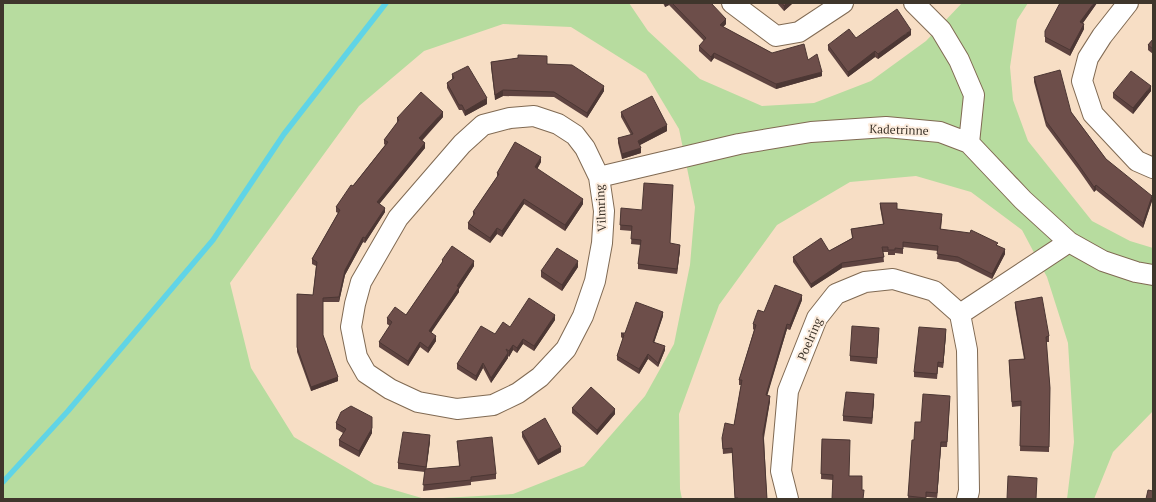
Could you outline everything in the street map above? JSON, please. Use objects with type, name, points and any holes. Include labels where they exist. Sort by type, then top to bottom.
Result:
[{"type":"street","points":[[732,3],[776,36],[799,32],[843,3]]},
{"type":"street","points":[[914,3],[941,30],[959,60],[974,95],[969,143]]},
{"type":"street","points":[[1128,3],[1102,36],[1088,58],[1082,81],[1093,114],[1137,161],[1153,168]]},
{"type":"street","name":"Vilmring","points":[[534,116],[558,124],[575,135],[585,148],[599,177],[604,211],[602,244],[595,281],[583,316],[566,349],[540,377],[518,393],[493,405],[457,409],[418,402],[390,389],[366,373],[357,357],[351,327],[361,282],[398,218],[462,144],[483,125],[510,118],[534,116]]},
{"type":"street","name":"Kadetrinne","points":[[599,177],[739,144],[811,132],[886,127],[940,132],[969,143],[1023,200],[1069,242],[1103,261],[1136,272],[1153,275]]},
{"type":"street","points":[[967,499],[970,491],[968,350],[960,314],[1069,242]]},
{"type":"street","name":"Poelring","points":[[788,499],[781,471],[788,391],[817,318],[836,294],[865,282],[893,279],[934,291],[960,314]]},
{"type":"green space","points":[[3,3],[629,3],[648,31],[700,79],[762,106],[814,103],[871,81],[926,41],[962,3],[1028,3],[1017,20],[1010,67],[1013,100],[1028,141],[1092,221],[1130,241],[1153,248],[1153,411],[1113,452],[1094,499],[1067,499],[1074,442],[1068,343],[1047,277],[1022,230],[971,192],[916,176],[850,182],[777,225],[719,305],[679,414],[680,489],[682,499],[425,499],[3,499]],"holes":[[[503,24],[571,27],[646,74],[679,129],[695,207],[690,265],[674,344],[645,396],[584,466],[513,494],[425,499],[374,484],[294,437],[251,368],[230,283],[359,106],[424,51]]]},
{"type":"building","points":[[672,3],[711,3],[726,19],[720,25],[772,53],[804,44],[808,60],[817,54],[822,72],[776,84],[714,53],[711,57],[699,46],[706,38]]},
{"type":"building","points":[[1060,3],[1094,3],[1080,22],[1084,24],[1070,50],[1045,37],[1045,31]]},
{"type":"building","points":[[897,9],[911,30],[878,54],[875,51],[848,72],[828,45],[849,29],[856,38]]},
{"type":"building","points":[[1153,39],[1153,49],[1148,45]]},
{"type":"building","points":[[518,55],[547,56],[547,64],[572,65],[604,86],[587,113],[554,92],[503,90],[495,95],[491,62],[518,58]]},
{"type":"building","points":[[468,66],[487,98],[465,111],[462,105],[459,105],[447,83],[454,78],[452,74]]},
{"type":"building","points":[[1060,70],[1071,112],[1106,159],[1152,196],[1143,223],[1096,185],[1094,187],[1046,121],[1034,77]]},
{"type":"building","points":[[1131,71],[1151,86],[1133,108],[1113,93]]},
{"type":"building","points":[[421,92],[443,112],[419,138],[425,143],[377,202],[385,208],[365,238],[363,237],[345,270],[339,297],[323,298],[323,335],[338,377],[311,387],[297,347],[297,294],[313,295],[317,262],[312,259],[340,210],[336,207],[351,185],[353,186],[388,142],[384,140],[399,120],[397,118]]},
{"type":"building","points":[[652,96],[667,125],[638,141],[641,148],[622,154],[618,138],[633,134],[621,112]]},
{"type":"building","points":[[515,142],[541,157],[535,167],[583,199],[565,225],[524,199],[502,231],[497,228],[490,238],[468,223],[475,213],[473,212],[499,174],[497,173]]},
{"type":"building","points":[[644,183],[673,185],[670,243],[680,245],[677,269],[638,264],[641,240],[631,239],[632,226],[620,225],[621,208],[642,210]]},
{"type":"building","points":[[880,203],[897,203],[897,209],[942,214],[940,229],[970,233],[971,230],[998,243],[996,245],[1005,249],[992,274],[958,257],[937,254],[938,246],[903,242],[903,249],[895,248],[895,250],[888,250],[888,247],[882,247],[884,257],[842,263],[811,284],[793,257],[821,238],[829,251],[853,238],[851,229],[884,224]]},
{"type":"building","points":[[452,246],[474,261],[457,286],[459,287],[429,331],[436,336],[428,348],[420,342],[408,361],[379,342],[392,322],[387,318],[395,307],[406,315]]},
{"type":"building","points":[[557,248],[578,261],[562,285],[541,271]]},
{"type":"building","points":[[775,285],[802,295],[790,325],[787,324],[766,395],[770,396],[763,434],[767,499],[738,499],[735,498],[732,448],[723,449],[722,438],[725,423],[734,425],[742,380],[739,380],[756,325],[753,324],[758,310],[764,312]]},
{"type":"building","points":[[1042,297],[1049,336],[1046,337],[1050,388],[1049,447],[1020,446],[1021,401],[1012,402],[1009,360],[1025,359],[1015,302]]},
{"type":"building","points":[[529,298],[555,315],[534,346],[523,339],[517,348],[513,345],[509,351],[506,349],[508,353],[491,378],[483,363],[476,376],[457,364],[481,326],[495,334],[503,322],[510,327]]},
{"type":"building","points":[[636,302],[663,312],[653,342],[665,346],[658,363],[648,354],[639,369],[617,356],[624,335],[621,333],[625,333]]},
{"type":"building","points":[[852,326],[879,328],[877,358],[850,356]]},
{"type":"building","points":[[919,327],[946,329],[943,363],[938,362],[937,374],[914,372]]},
{"type":"building","points":[[591,387],[615,409],[597,430],[572,408]]},
{"type":"building","points":[[846,392],[874,394],[872,418],[843,416]]},
{"type":"building","points":[[923,394],[950,396],[947,442],[941,442],[937,493],[926,492],[926,498],[908,496],[912,440],[914,440],[915,422],[921,422]]},
{"type":"building","points":[[351,406],[372,417],[372,428],[359,451],[339,440],[346,429],[336,423],[341,412]]},
{"type":"building","points":[[545,418],[561,447],[538,460],[522,432]]},
{"type":"building","points":[[403,432],[430,435],[426,467],[398,463]]},
{"type":"building","points":[[492,437],[496,474],[471,477],[471,480],[423,485],[425,469],[460,466],[457,441]]},
{"type":"building","points":[[822,439],[850,440],[849,476],[862,476],[862,490],[864,490],[863,499],[832,499],[833,475],[821,474]]},
{"type":"building","points":[[1008,476],[1037,478],[1036,499],[1007,499]]},
{"type":"building","points":[[1148,490],[1153,491],[1153,499],[1146,499]]},
{"type":"waterway","points":[[3,482],[68,411],[213,240],[284,134],[386,3]]}]
